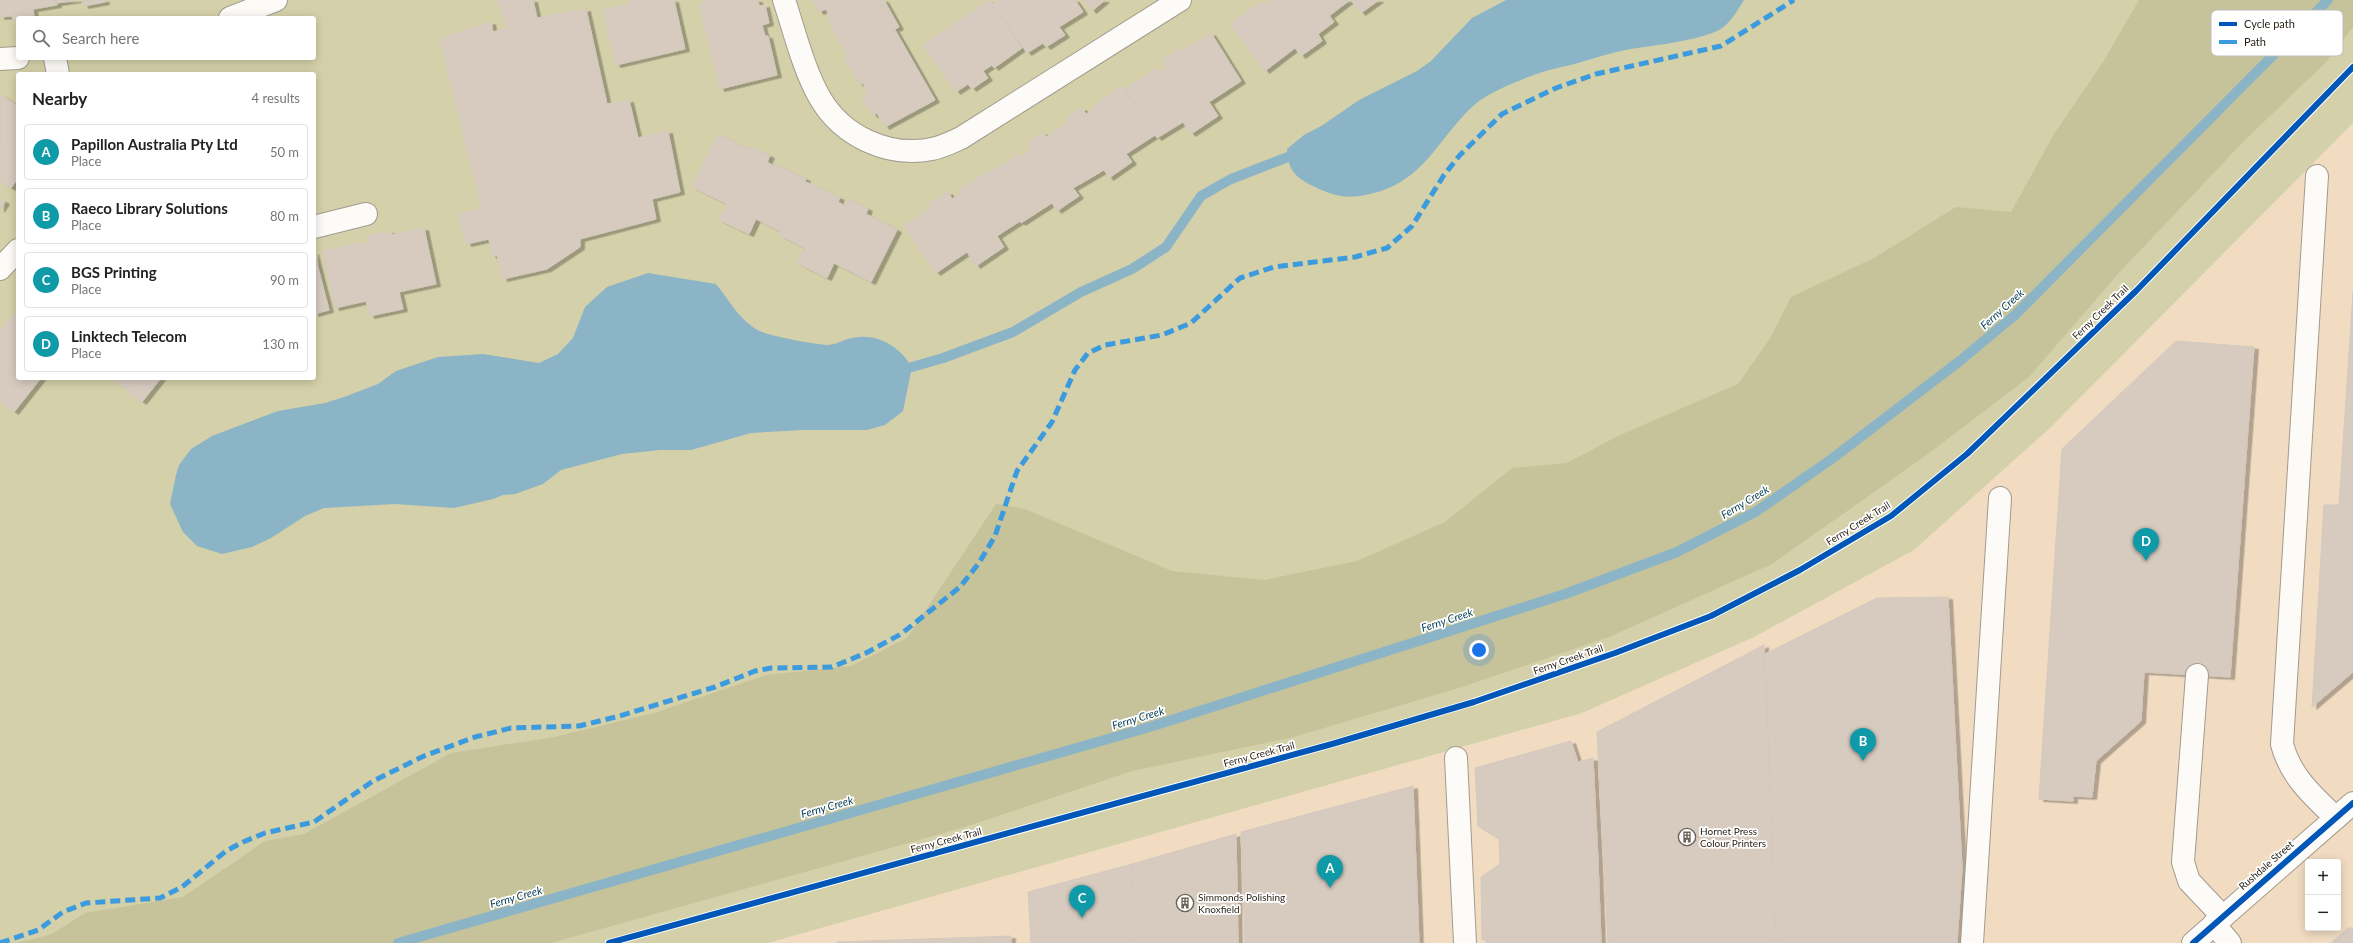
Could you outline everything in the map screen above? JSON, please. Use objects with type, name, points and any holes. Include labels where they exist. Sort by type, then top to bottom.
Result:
[{"type":"street","points":[[235,16],[276,0]]},
{"type":"street","points":[[784,0],[815,87],[829,111],[839,122],[863,139],[879,146],[912,151],[933,149],[961,138],[1180,0]]},
{"type":"street","points":[[0,59],[16,58]]},
{"type":"street","points":[[56,60],[58,72]]},
{"type":"street","points":[[2317,176],[2282,744],[2285,756],[2299,780],[2336,818]]},
{"type":"street","points":[[316,226],[366,214]]},
{"type":"street","points":[[0,269],[16,252]]},
{"type":"street","points":[[1972,943],[2000,498]]},
{"type":"street","points":[[2197,675],[2183,862],[2188,881],[2219,920],[2230,943]]},
{"type":"street","points":[[1456,758],[1465,943]]},
{"type":"street","name":"Rushdale Street","points":[[2193,943],[2353,803]]},
{"type":"shaded area","points":[[0,0],[2353,0],[2353,123],[2050,428],[1914,550],[1754,637],[1582,713],[768,943],[0,943]]},
{"type":"shaded area","points":[[2139,0],[2353,0],[2353,27],[2343,40],[2343,10],[2211,10],[2211,56],[2331,56],[2243,142],[2117,275],[2029,377],[1928,454],[1772,564],[1609,637],[1462,687],[1294,737],[1132,771],[962,828],[551,943],[16,943],[52,934],[85,913],[183,897],[265,841],[304,834],[451,753],[554,737],[654,713],[766,675],[851,666],[907,638],[996,504],[1025,509],[1172,571],[1264,580],[1357,561],[1445,522],[1512,468],[1567,463],[1620,435],[1738,384],[1771,337],[1791,297],[1874,258],[1956,207],[2011,212],[2054,134],[2103,62]]},
{"type":"shaded area","points":[[2353,123],[2353,943],[768,943],[1582,713],[1754,637],[1914,550],[2050,428]]},
{"type":"water","points":[[1506,0],[1744,0],[1727,24],[1710,34],[1688,40],[1604,55],[1549,70],[1508,85],[1479,101],[1473,106],[1460,119],[1428,159],[1417,170],[1404,180],[1388,188],[1362,196],[1348,197],[1336,195],[1302,180],[1294,172],[1289,163],[1287,149],[1304,135],[1323,125],[1359,100],[1417,71],[1431,61],[1472,18]]},
{"type":"water","points":[[648,273],[716,284],[748,323],[768,334],[827,345],[858,337],[867,337],[893,346],[907,359],[912,367],[903,411],[885,425],[867,430],[802,430],[751,433],[691,450],[660,450],[622,454],[561,470],[543,484],[515,494],[503,495],[493,499],[454,508],[395,504],[324,508],[305,516],[271,538],[252,547],[222,554],[197,546],[183,532],[170,504],[179,465],[191,449],[212,436],[278,411],[325,403],[344,397],[378,384],[396,371],[438,357],[483,354],[539,363],[558,354],[573,338],[585,307],[607,287]]},
{"type":"building","points":[[0,0],[56,0],[57,5],[33,9],[34,16],[16,16],[16,20],[13,21],[12,16],[0,17]]},
{"type":"building","points":[[56,0],[77,0],[57,3]]},
{"type":"building","points":[[83,0],[105,0],[105,2],[84,6]]},
{"type":"building","points":[[497,0],[533,0],[537,18],[586,9],[607,104],[629,100],[638,138],[668,131],[680,192],[652,199],[656,219],[580,239],[580,247],[547,269],[503,279],[497,255],[492,256],[489,239],[467,244],[457,214],[482,209],[440,39],[491,22],[493,32],[508,28]]},
{"type":"building","points":[[630,0],[674,0],[685,49],[616,65],[603,10],[630,4]]},
{"type":"building","points":[[710,0],[758,0],[759,6],[765,5],[769,23],[762,25],[765,36],[768,36],[777,75],[720,89],[699,3]]},
{"type":"building","points":[[813,0],[884,0],[899,27],[847,56],[828,20],[831,19],[826,9],[819,12]]},
{"type":"building","points":[[989,0],[1022,48],[994,68],[992,65],[983,71],[988,78],[972,89],[968,84],[956,92],[923,45]]},
{"type":"building","points":[[998,0],[1075,0],[1083,12],[1059,27],[1065,35],[1046,47],[1043,43],[1027,53],[992,4]]},
{"type":"building","points":[[1084,0],[1105,0],[1092,11]]},
{"type":"building","points":[[1271,0],[1317,0],[1334,22],[1318,34],[1322,41],[1301,56],[1295,48],[1265,71],[1230,24],[1261,2],[1265,4]]},
{"type":"building","points":[[1317,0],[1350,0],[1329,16]]},
{"type":"building","points":[[1351,0],[1379,0],[1361,13]]},
{"type":"building","points":[[895,30],[935,100],[885,127],[877,113],[873,115],[862,97],[868,93],[863,83],[859,84],[844,58]]},
{"type":"building","points":[[1211,33],[1241,81],[1209,102],[1218,116],[1191,134],[1183,122],[1157,138],[1125,89],[1157,68],[1159,71],[1166,67],[1162,60],[1180,48],[1182,52]]},
{"type":"building","points":[[1122,86],[1155,135],[1126,154],[1132,162],[1109,178],[1104,170],[1087,180],[1055,131],[1068,122],[1066,119],[1082,108],[1086,114],[1096,108],[1095,105]]},
{"type":"building","points":[[1,95],[16,105],[16,181],[11,188],[0,181]]},
{"type":"building","points":[[1055,131],[1087,180],[1073,188],[1079,196],[1057,211],[1052,203],[1021,223],[988,174],[1019,154],[1021,157],[1031,150],[1027,143],[1043,132],[1046,137]]},
{"type":"building","points":[[718,134],[748,149],[750,146],[770,156],[767,162],[774,166],[775,164],[806,179],[780,231],[756,219],[749,234],[719,220],[727,204],[692,187]]},
{"type":"building","points":[[987,172],[1020,221],[997,236],[1004,247],[976,266],[967,252],[936,273],[904,226],[931,208],[929,204],[948,192],[952,199],[961,193],[958,191]]},
{"type":"building","points":[[804,181],[840,198],[838,202],[845,206],[848,199],[868,209],[866,214],[897,230],[871,282],[834,263],[827,278],[797,263],[805,248],[779,235]]},
{"type":"building","points":[[0,199],[5,202],[0,210]]},
{"type":"building","points":[[424,228],[436,284],[399,292],[403,309],[370,316],[366,301],[335,308],[323,251],[363,242],[363,245],[370,243],[368,236],[390,231],[391,235]]},
{"type":"building","points":[[316,260],[329,310],[316,313]]},
{"type":"building","points":[[2353,291],[2353,672],[2312,707],[2324,505],[2339,505]]},
{"type":"building","points":[[16,312],[16,326],[9,321]]},
{"type":"building","points":[[9,321],[16,326],[16,380],[39,380],[14,412],[0,401],[0,331]]},
{"type":"building","points":[[2176,341],[2254,347],[2230,677],[2144,672],[2141,721],[2096,761],[2092,797],[2073,796],[2073,801],[2039,799],[2062,449]]},
{"type":"building","points":[[114,380],[159,380],[142,402]]},
{"type":"building","points":[[1948,597],[1962,868],[1957,943],[1776,943],[1765,654],[1877,598]]},
{"type":"building","name":"Hornet Press Colour Printers","points":[[1764,645],[1776,943],[1608,943],[1597,732]]},
{"type":"building","points":[[1571,741],[1578,762],[1593,758],[1598,860],[1500,864],[1499,839],[1478,826],[1475,768]]},
{"type":"building","points":[[1413,786],[1419,943],[1245,943],[1241,832]]},
{"type":"building","name":"Simmonds Polishing Knoxfield","points":[[1236,834],[1238,943],[1135,943],[1132,864]]},
{"type":"building","points":[[1598,860],[1601,943],[1489,943],[1482,939],[1481,877],[1500,864]]},
{"type":"building","points":[[1132,864],[1135,943],[1031,943],[1028,892]]},
{"type":"building","points":[[2348,928],[2353,928],[2353,943],[2331,943]]},
{"type":"building","points":[[1011,936],[1011,943],[837,943],[837,942]]},
{"type":"waterway","name":"Ferny Creek","points":[[2318,10],[2328,0]]},
{"type":"waterway","name":"Ferny Creek","points":[[398,943],[1153,726],[1565,594],[1677,552],[1757,511],[1833,458],[1961,360],[2015,315],[2272,56]]},
{"type":"waterway","points":[[912,367],[943,358],[1013,332],[1081,292],[1132,269],[1166,247],[1201,196],[1231,179],[1288,157]]},
{"type":"marked path","points":[[0,943],[38,930],[63,912],[86,903],[160,898],[182,887],[226,851],[243,842],[265,833],[314,822],[373,781],[424,756],[475,737],[511,728],[579,726],[616,717],[715,687],[755,671],[771,668],[832,667],[866,653],[901,634],[960,587],[979,563],[995,536],[1017,471],[1052,422],[1075,370],[1088,353],[1105,345],[1162,335],[1191,323],[1240,278],[1274,267],[1355,257],[1387,248],[1412,226],[1444,175],[1460,155],[1502,114],[1556,88],[1596,74],[1721,46],[1794,0]]},
{"type":"cycle path","name":"Ferny Creek Trail","points":[[609,943],[1332,744],[1474,702],[1615,653],[1711,616],[1800,570],[1891,516],[1967,454],[2136,291],[2353,67]]},
{"type":"cycle path","points":[[2193,943],[2353,803]]},
{"type":"place","name":"Linktech Telecom","points":[[2146,561]]},
{"type":"place","name":"Raeco Library Solutions","points":[[1863,761]]},
{"type":"place","name":"Hornet Press Colour Printers","points":[[1687,837]]},
{"type":"place","name":"Papillon Australia Pty Ltd","points":[[1330,888]]},
{"type":"place","name":"Simmonds Polishing Knoxfield","points":[[1185,903]]},
{"type":"place","name":"BGS Printing","points":[[1082,918]]}]
